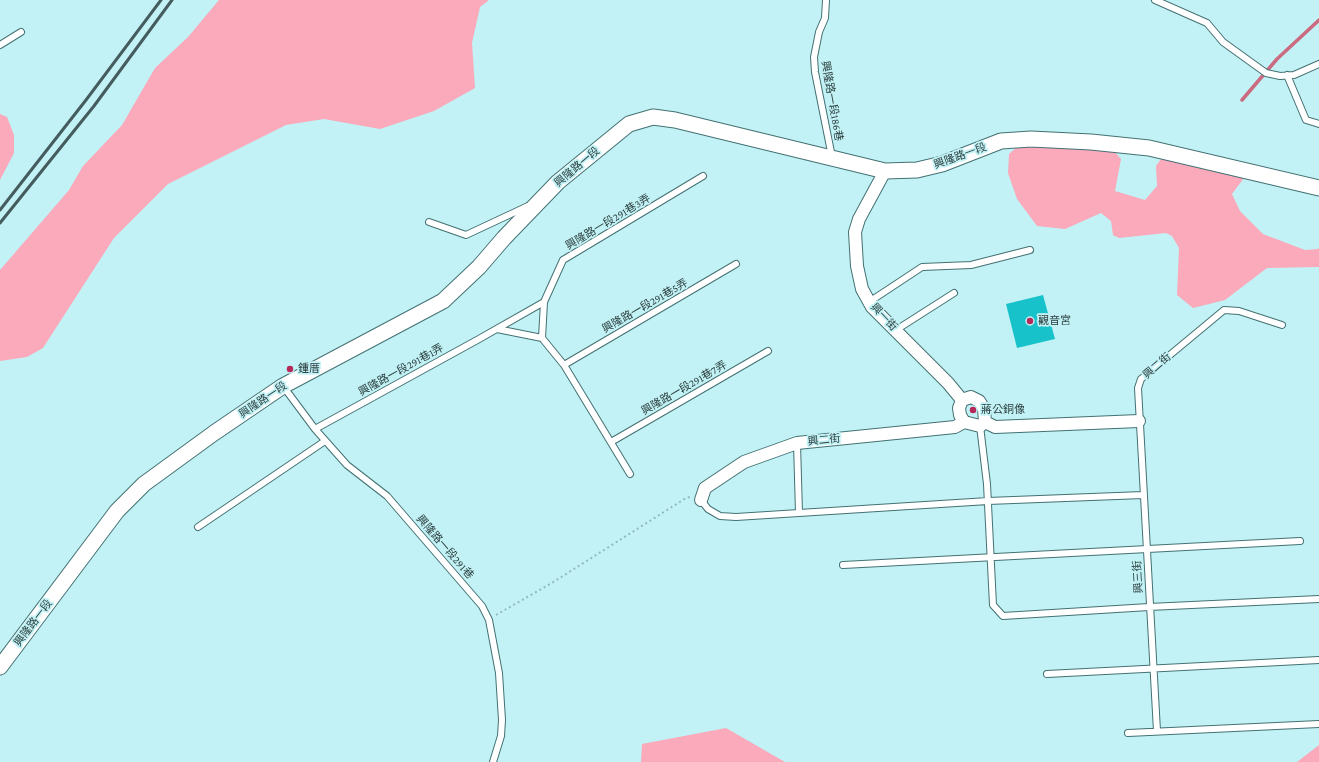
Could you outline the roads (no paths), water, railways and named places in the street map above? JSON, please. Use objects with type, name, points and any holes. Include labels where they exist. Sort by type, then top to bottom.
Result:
[{"type":"street","name":"興隆路一段","points":[[0,667],[117,511],[144,484],[214,433],[283,386],[443,301],[479,268],[504,238],[558,182],[629,124],[653,117],[675,120],[886,171],[917,170],[942,164],[1001,141],[1031,139],[1091,142],[1149,148],[1319,188]]},
{"type":"street","name":"興一街","points":[[886,171],[859,219],[855,232],[857,266],[862,289],[872,307],[948,383],[962,400]]},
{"type":"street","points":[[982,424],[984,409],[979,401],[971,397],[962,400],[959,408],[960,415],[964,422],[995,427],[1139,421]]},
{"type":"street","name":"興二街","points":[[702,497],[705,488],[744,462],[797,443],[955,427],[964,422]]},
{"type":"lane","name":"興隆路一段186巷","points":[[826,0],[826,18],[819,32],[814,57],[815,72],[829,145],[834,158]]},
{"type":"lane","points":[[1154,0],[1207,23],[1223,42],[1264,71],[1280,76],[1294,75],[1319,64]]},
{"type":"lane","points":[[0,45],[21,32]]},
{"type":"lane","points":[[1287,75],[1306,120],[1319,124]]},
{"type":"lane","name":"興隆路一段291巷3弄","points":[[544,302],[563,260],[703,176]]},
{"type":"lane","points":[[429,222],[466,235],[539,202]]},
{"type":"lane","points":[[869,302],[922,267],[971,265],[1030,250]]},
{"type":"lane","name":"興隆路一段291巷5弄","points":[[564,365],[736,264]]},
{"type":"lane","points":[[896,330],[954,293]]},
{"type":"lane","points":[[542,338],[544,302]]},
{"type":"lane","name":"興隆路一段291巷1弄","points":[[315,429],[544,302]]},
{"type":"lane","name":"興二街","points":[[1139,421],[1138,388],[1141,379],[1224,310],[1239,311],[1282,324]]},
{"type":"lane","points":[[497,329],[542,338],[564,365],[630,474]]},
{"type":"lane","name":"興隆路一段291巷7弄","points":[[610,442],[768,351]]},
{"type":"lane","name":"興隆路一段291巷","points":[[283,386],[315,429],[347,465],[386,496],[482,606],[489,620],[499,673],[502,720],[501,736],[494,762]]},
{"type":"lane","name":"興三街","points":[[1139,421],[1157,731]]},
{"type":"lane","points":[[982,424],[987,484],[993,605],[1004,616],[1319,599]]},
{"type":"lane","points":[[198,527],[326,441]]},
{"type":"lane","points":[[797,443],[799,513]]},
{"type":"lane","points":[[702,497],[708,509],[720,516],[736,517],[988,501],[1143,495]]},
{"type":"lane","points":[[843,565],[1300,540]]},
{"type":"lane","points":[[1047,674],[1319,660]]},
{"type":"lane","points":[[1128,733],[1319,724]]},
{"type":"waterway","points":[[1242,100],[1277,59],[1319,20]]},
{"type":"railway","points":[[0,210],[86,100],[161,0]]},
{"type":"railway","points":[[0,223],[94,106],[172,0]]},
{"type":"place","name":"觀音宮","points":[[1030,321]]},
{"type":"place","name":"鍾厝","points":[[290,369]]},
{"type":"place","name":"蔣公銅像","points":[[973,410]]}]
